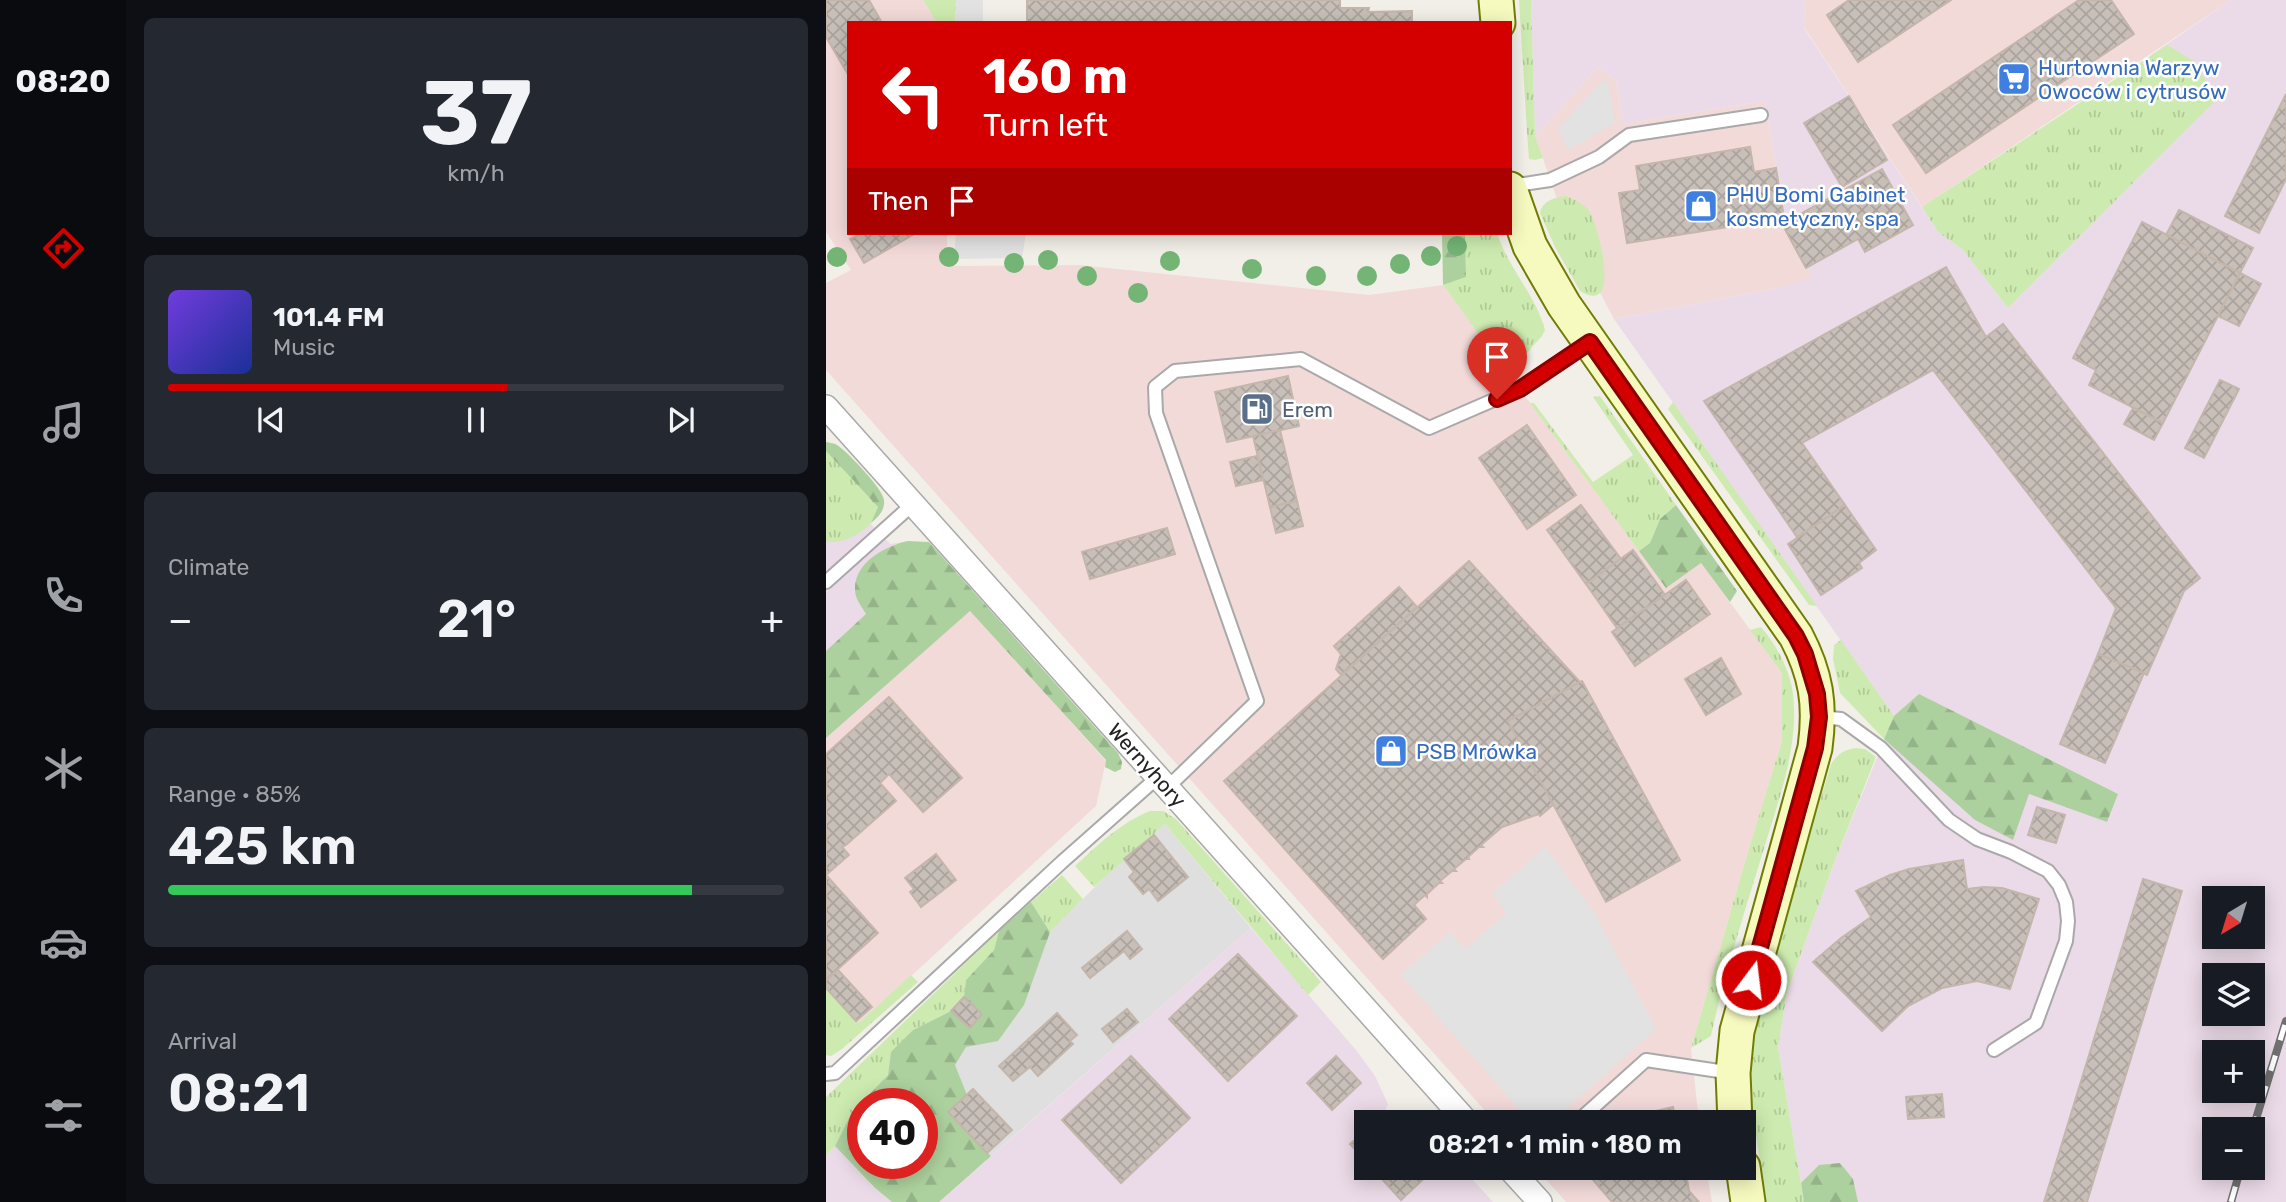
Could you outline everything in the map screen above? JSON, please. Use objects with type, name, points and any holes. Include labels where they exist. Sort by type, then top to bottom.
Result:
[{"type":"street","points":[[1496,0],[1498,21]]},
{"type":"street","points":[[1512,193],[1530,246],[1564,305],[1796,636],[1813,675],[1819,717],[1815,748],[1737,1031],[1732,1073],[1734,1110]]},
{"type":"street","name":"Wernyhory","points":[[826,407],[1456,1110]]},
{"type":"street","points":[[1524,1180],[1540,1202]]},
{"type":"street","points":[[1745,1180],[1748,1202]]},
{"type":"lane","points":[[1512,187],[1550,180],[1599,157],[1629,135],[1761,115]]},
{"type":"lane","points":[[826,1074],[835,1073],[1051,872],[1163,783],[1257,701],[1156,413],[1155,387],[1175,371],[1301,359],[1429,428],[1520,389],[1590,342]]},
{"type":"lane","points":[[826,582],[913,504]]},
{"type":"lane","points":[[1819,717],[1840,719],[1881,748],[1949,820],[1977,839],[2011,852],[2048,872],[2059,885],[2066,902],[2066,941],[2036,1023],[1994,1050]]},
{"type":"lane","points":[[1590,1110],[1646,1060],[1732,1073]]},
{"type":"shaded area","points":[[826,0],[923,0],[936,21],[847,21],[847,235],[947,235],[947,266],[1079,265],[1369,295],[1443,285],[1666,587],[1701,563],[1782,673],[1782,741],[1691,1048],[1698,1110],[1484,1110],[826,370],[826,283],[851,270],[826,232]]},
{"type":"shaded area","points":[[956,0],[983,0],[983,21],[955,21]]},
{"type":"shaded area","points":[[1531,0],[1805,0],[1804,28],[1938,232],[1963,250],[2008,308],[2194,122],[2151,55],[2231,0],[2286,0],[2286,1202],[1804,1202],[1778,1047],[1787,992],[1832,868],[1894,716],[1614,319],[1778,288],[1813,278],[1782,224],[1784,218],[1765,101],[1623,124],[1616,81],[1598,67],[1535,136]]},
{"type":"shaded area","points":[[1805,0],[2231,0],[1922,207],[1804,27]]},
{"type":"shaded area","points":[[1598,67],[1616,81],[1623,124],[1765,101],[1784,218],[1782,225],[1814,279],[1614,319],[1570,236],[1535,136]]},
{"type":"shaded area","points":[[1601,82],[1608,82],[1615,123],[1568,150],[1558,128]]},
{"type":"shaded area","points":[[956,235],[1026,235],[1022,258],[954,259]]},
{"type":"shaded area","points":[[826,451],[878,507],[871,524],[890,544],[908,541],[970,610],[826,738]]},
{"type":"shaded area","points":[[970,610],[1106,761],[1096,806],[859,1024],[826,988],[826,738]]},
{"type":"shaded area","points":[[1165,824],[1251,928],[991,1156],[938,1100],[938,1088],[926,1088],[910,1071],[1113,869]]},
{"type":"shaded area","points":[[1545,847],[1593,910],[1656,1029],[1565,1110],[1519,1110],[1401,975],[1450,932],[1465,949],[1507,913],[1492,894]]},
{"type":"shaded area","points":[[1251,928],[1356,1050],[1375,1076],[1388,1104],[1386,1110],[1354,1110],[1354,1180],[1473,1180],[1493,1202],[939,1202]]},
{"type":"shaded area","points":[[835,1146],[847,1159],[847,1179],[866,1179],[892,1202],[826,1202],[826,1155]]},
{"type":"shaded area","points":[[1547,1180],[1708,1180],[1712,1202],[1566,1202]]},
{"type":"green space","points":[[923,0],[956,0],[955,21],[936,21]]},
{"type":"green space","points":[[1519,0],[1531,0],[1535,136],[1543,158],[1535,160],[1529,159]]},
{"type":"green space","points":[[2167,45],[2194,61],[2217,99],[2008,308],[1963,250],[1938,232],[1922,207]]},
{"type":"green space","points":[[1566,196],[1587,208],[1597,233],[1604,266],[1604,281],[1601,292],[1593,296],[1580,291],[1555,247],[1540,213],[1543,205],[1550,200]]},
{"type":"green space","points":[[1442,235],[1465,235],[1466,277],[1443,285]]},
{"type":"green space","points":[[1465,235],[1498,235],[1541,317],[1545,330],[1542,336],[1508,374],[1443,285],[1466,277]]},
{"type":"green space","points":[[1600,396],[1676,505],[1660,519],[1650,543],[1639,551],[1530,403],[1534,403],[1593,482],[1633,455],[1593,397]]},
{"type":"green space","points":[[1673,402],[1817,606],[1809,605],[1668,409]]},
{"type":"green space","points":[[826,442],[836,444],[848,455],[882,495],[882,511],[871,523],[878,507],[826,451]]},
{"type":"green space","points":[[826,451],[878,507],[870,524],[861,532],[832,542],[826,542]]},
{"type":"green space","points":[[1676,505],[1737,591],[1730,602],[1701,563],[1666,588],[1639,551],[1650,543],[1660,519]]},
{"type":"green space","points":[[908,541],[929,542],[1118,753],[1122,762],[1121,769],[1115,772],[1105,767],[1106,760],[970,611],[826,738],[826,651],[866,614],[855,593],[860,571],[881,551]]},
{"type":"green space","points":[[1761,627],[1782,658],[1789,676],[1794,713],[1791,751],[1729,964],[1711,1036],[1691,1048],[1782,741],[1782,673],[1750,630]]},
{"type":"green space","points":[[1841,640],[1894,716],[1884,739],[1840,693],[1833,659],[1834,645]]},
{"type":"green space","points":[[1919,694],[2118,794],[2107,822],[2029,794],[2013,840],[1975,820],[1884,739],[1894,716]]},
{"type":"green space","points":[[1865,749],[1876,757],[1787,992],[1778,1047],[1804,1202],[1766,1202],[1756,1135],[1756,1110],[1752,1108],[1750,1080],[1753,1041],[1767,978],[1831,764],[1841,753]]},
{"type":"green space","points":[[1150,811],[1163,811],[1176,819],[1321,982],[1308,995],[1165,824],[1094,887],[1075,866],[1119,828]]},
{"type":"green space","points":[[1062,875],[1083,899],[1050,932],[1031,902]]},
{"type":"green space","points":[[1031,902],[1050,932],[1024,1005],[998,1041],[966,1047],[955,1065],[967,1095],[949,1112],[991,1156],[939,1202],[892,1202],[866,1179],[938,1179],[938,1088],[875,1088],[888,1075],[891,1052],[913,1030],[951,1011],[964,997],[966,980],[994,950],[999,931]]},
{"type":"green space","points":[[999,931],[994,950],[966,980],[964,997],[951,1011],[913,1030],[892,1052],[888,1075],[875,1088],[847,1088],[847,1122],[835,1146],[826,1155],[826,1097]]},
{"type":"green space","points":[[911,975],[918,982],[842,1049],[831,1056],[826,1055],[826,988],[859,1023]]},
{"type":"green space","points":[[847,1122],[847,1159],[835,1146]]},
{"type":"green space","points":[[1840,1163],[1853,1179],[1858,1202],[1804,1202],[1801,1183],[1819,1165]]},
{"type":"building","points":[[826,0],[869,0],[881,21],[847,21],[847,73],[826,37]]},
{"type":"building","points":[[1027,0],[1340,0],[1340,8],[1369,8],[1368,12],[1412,11],[1412,21],[1027,21]]},
{"type":"building","points":[[1849,0],[1951,0],[1858,62],[1827,15]]},
{"type":"building","name":"Hurtownia Warzyw Owoców i cytrusów","points":[[2079,0],[2111,0],[2134,34],[1926,173],[1893,125]]},
{"type":"building","points":[[2286,94],[2286,179],[2259,233],[2225,216]]},
{"type":"building","points":[[1849,96],[1887,160],[1842,187],[1804,123]]},
{"type":"building","name":"PHU Bomi Gabinet kosmetyczny, spa","points":[[1750,147],[1754,172],[1776,168],[1784,218],[1627,243],[1619,193],[1640,190],[1636,166]]},
{"type":"building","points":[[1882,169],[1913,225],[1865,252],[1858,239],[1806,268],[1782,224]]},
{"type":"building","points":[[2179,210],[2253,248],[2240,273],[2166,235]]},
{"type":"building","points":[[2142,222],[2240,273],[2163,423],[2089,385],[2096,370],[2073,358]]},
{"type":"building","points":[[858,235],[913,235],[864,263],[850,239]]},
{"type":"building","points":[[1946,267],[1986,337],[2003,324],[2200,578],[2184,591],[2147,675],[2098,654],[2116,608],[1933,370],[1802,443],[1845,505],[1797,537],[1704,401]]},
{"type":"building","points":[[2240,273],[2261,284],[2239,326],[2218,316]]},
{"type":"building","name":"Erem","points":[[1288,376],[1299,426],[1227,442],[1215,392]]},
{"type":"building","points":[[2220,380],[2239,389],[2204,458],[2185,448]]},
{"type":"building","points":[[2133,408],[2163,423],[2154,440],[2124,424]]},
{"type":"building","points":[[1527,425],[1576,495],[1527,529],[1479,458]]},
{"type":"building","points":[[1280,430],[1297,501],[1270,507],[1253,436]]},
{"type":"building","points":[[1257,456],[1263,480],[1236,486],[1230,462]]},
{"type":"building","points":[[1297,501],[1303,526],[1276,533],[1270,507]]},
{"type":"building","points":[[1581,505],[1621,559],[1586,584],[1547,530]]},
{"type":"building","points":[[1845,505],[1876,550],[1859,563],[1862,568],[1821,595],[1788,544]]},
{"type":"building","points":[[1167,528],[1175,554],[1090,579],[1082,552]]},
{"type":"building","points":[[1633,550],[1665,595],[1617,628],[1586,584]]},
{"type":"building","name":"PSB Mrówka","points":[[1469,561],[1580,682],[1508,721],[1554,804],[1540,816],[1539,814],[1502,827],[1481,845],[1483,847],[1479,847],[1469,859],[1454,869],[1456,871],[1452,871],[1440,881],[1442,883],[1427,894],[1427,897],[1425,895],[1414,905],[1426,919],[1383,959],[1224,781]]},
{"type":"building","points":[[1686,580],[1710,614],[1635,666],[1612,632]]},
{"type":"building","points":[[1399,587],[1417,607],[1341,675],[1336,669],[1341,654],[1334,646]]},
{"type":"building","points":[[2098,654],[2144,673],[2105,763],[2060,744]]},
{"type":"building","points":[[1721,658],[1741,694],[1706,715],[1685,679]]},
{"type":"building","points":[[1582,681],[1680,860],[1606,902],[1508,721]]},
{"type":"building","points":[[889,697],[962,778],[923,812],[889,774],[880,783],[896,801],[842,847],[849,855],[826,875],[826,754]]},
{"type":"building","points":[[2037,807],[2065,815],[2056,843],[2028,835]]},
{"type":"building","points":[[1154,835],[1188,877],[1158,901],[1149,889],[1143,894],[1129,877],[1134,872],[1124,859]]},
{"type":"building","points":[[936,854],[956,880],[921,907],[910,892],[914,889],[905,878]]},
{"type":"building","points":[[1963,860],[1967,889],[2002,888],[2039,899],[2010,989],[1977,981],[1942,988],[1908,1006],[1882,1031],[1813,962],[1871,917],[1856,891],[1909,869]]},
{"type":"building","points":[[826,875],[878,933],[826,980]]},
{"type":"building","points":[[2143,879],[2182,891],[2087,1202],[2044,1202]]},
{"type":"building","points":[[1127,931],[1142,949],[1130,959],[1124,951],[1090,978],[1082,968]]},
{"type":"building","points":[[1238,954],[1297,1016],[1228,1081],[1169,1019]]},
{"type":"building","points":[[838,970],[872,1007],[856,1021],[826,988],[826,980]]},
{"type":"building","points":[[964,997],[982,1014],[970,1028],[951,1011]]},
{"type":"building","points":[[1127,1009],[1138,1022],[1113,1042],[1102,1029]]},
{"type":"building","points":[[1057,1013],[1077,1035],[1070,1041],[1073,1044],[1038,1076],[1030,1067],[1013,1081],[999,1066]]},
{"type":"building","points":[[1131,1056],[1190,1118],[1121,1183],[1062,1120]]},
{"type":"building","points":[[1336,1056],[1361,1083],[1332,1110],[1307,1083]]},
{"type":"building","points":[[973,1089],[1012,1130],[987,1153],[948,1112]]},
{"type":"building","points":[[1942,1094],[1944,1117],[1908,1119],[1906,1097]]},
{"type":"building","points":[[1383,1180],[1422,1180],[1401,1200]]},
{"type":"building","points":[[1593,1180],[1687,1180],[1689,1191],[1699,1202],[1612,1202]]},
{"type":"railway","points":[[2257,1117],[2286,1021]]},
{"type":"railway","points":[[2231,1202],[2237,1180]]},
{"type":"place","name":"Hurtownia Warzyw Owoców i cytrusów","points":[[2014,79]]},
{"type":"place","name":"PHU Bomi Gabinet kosmetyczny, spa","points":[[1701,206]]},
{"type":"place","name":"Erem","points":[[1257,409]]},
{"type":"place","name":"PSB Mrówka","points":[[1391,751]]},
{"type":"route","points":[[1497,399],[1520,389],[1590,342],[1796,636],[1805,654],[1817,694],[1819,717],[1815,748],[1751,980]]}]
